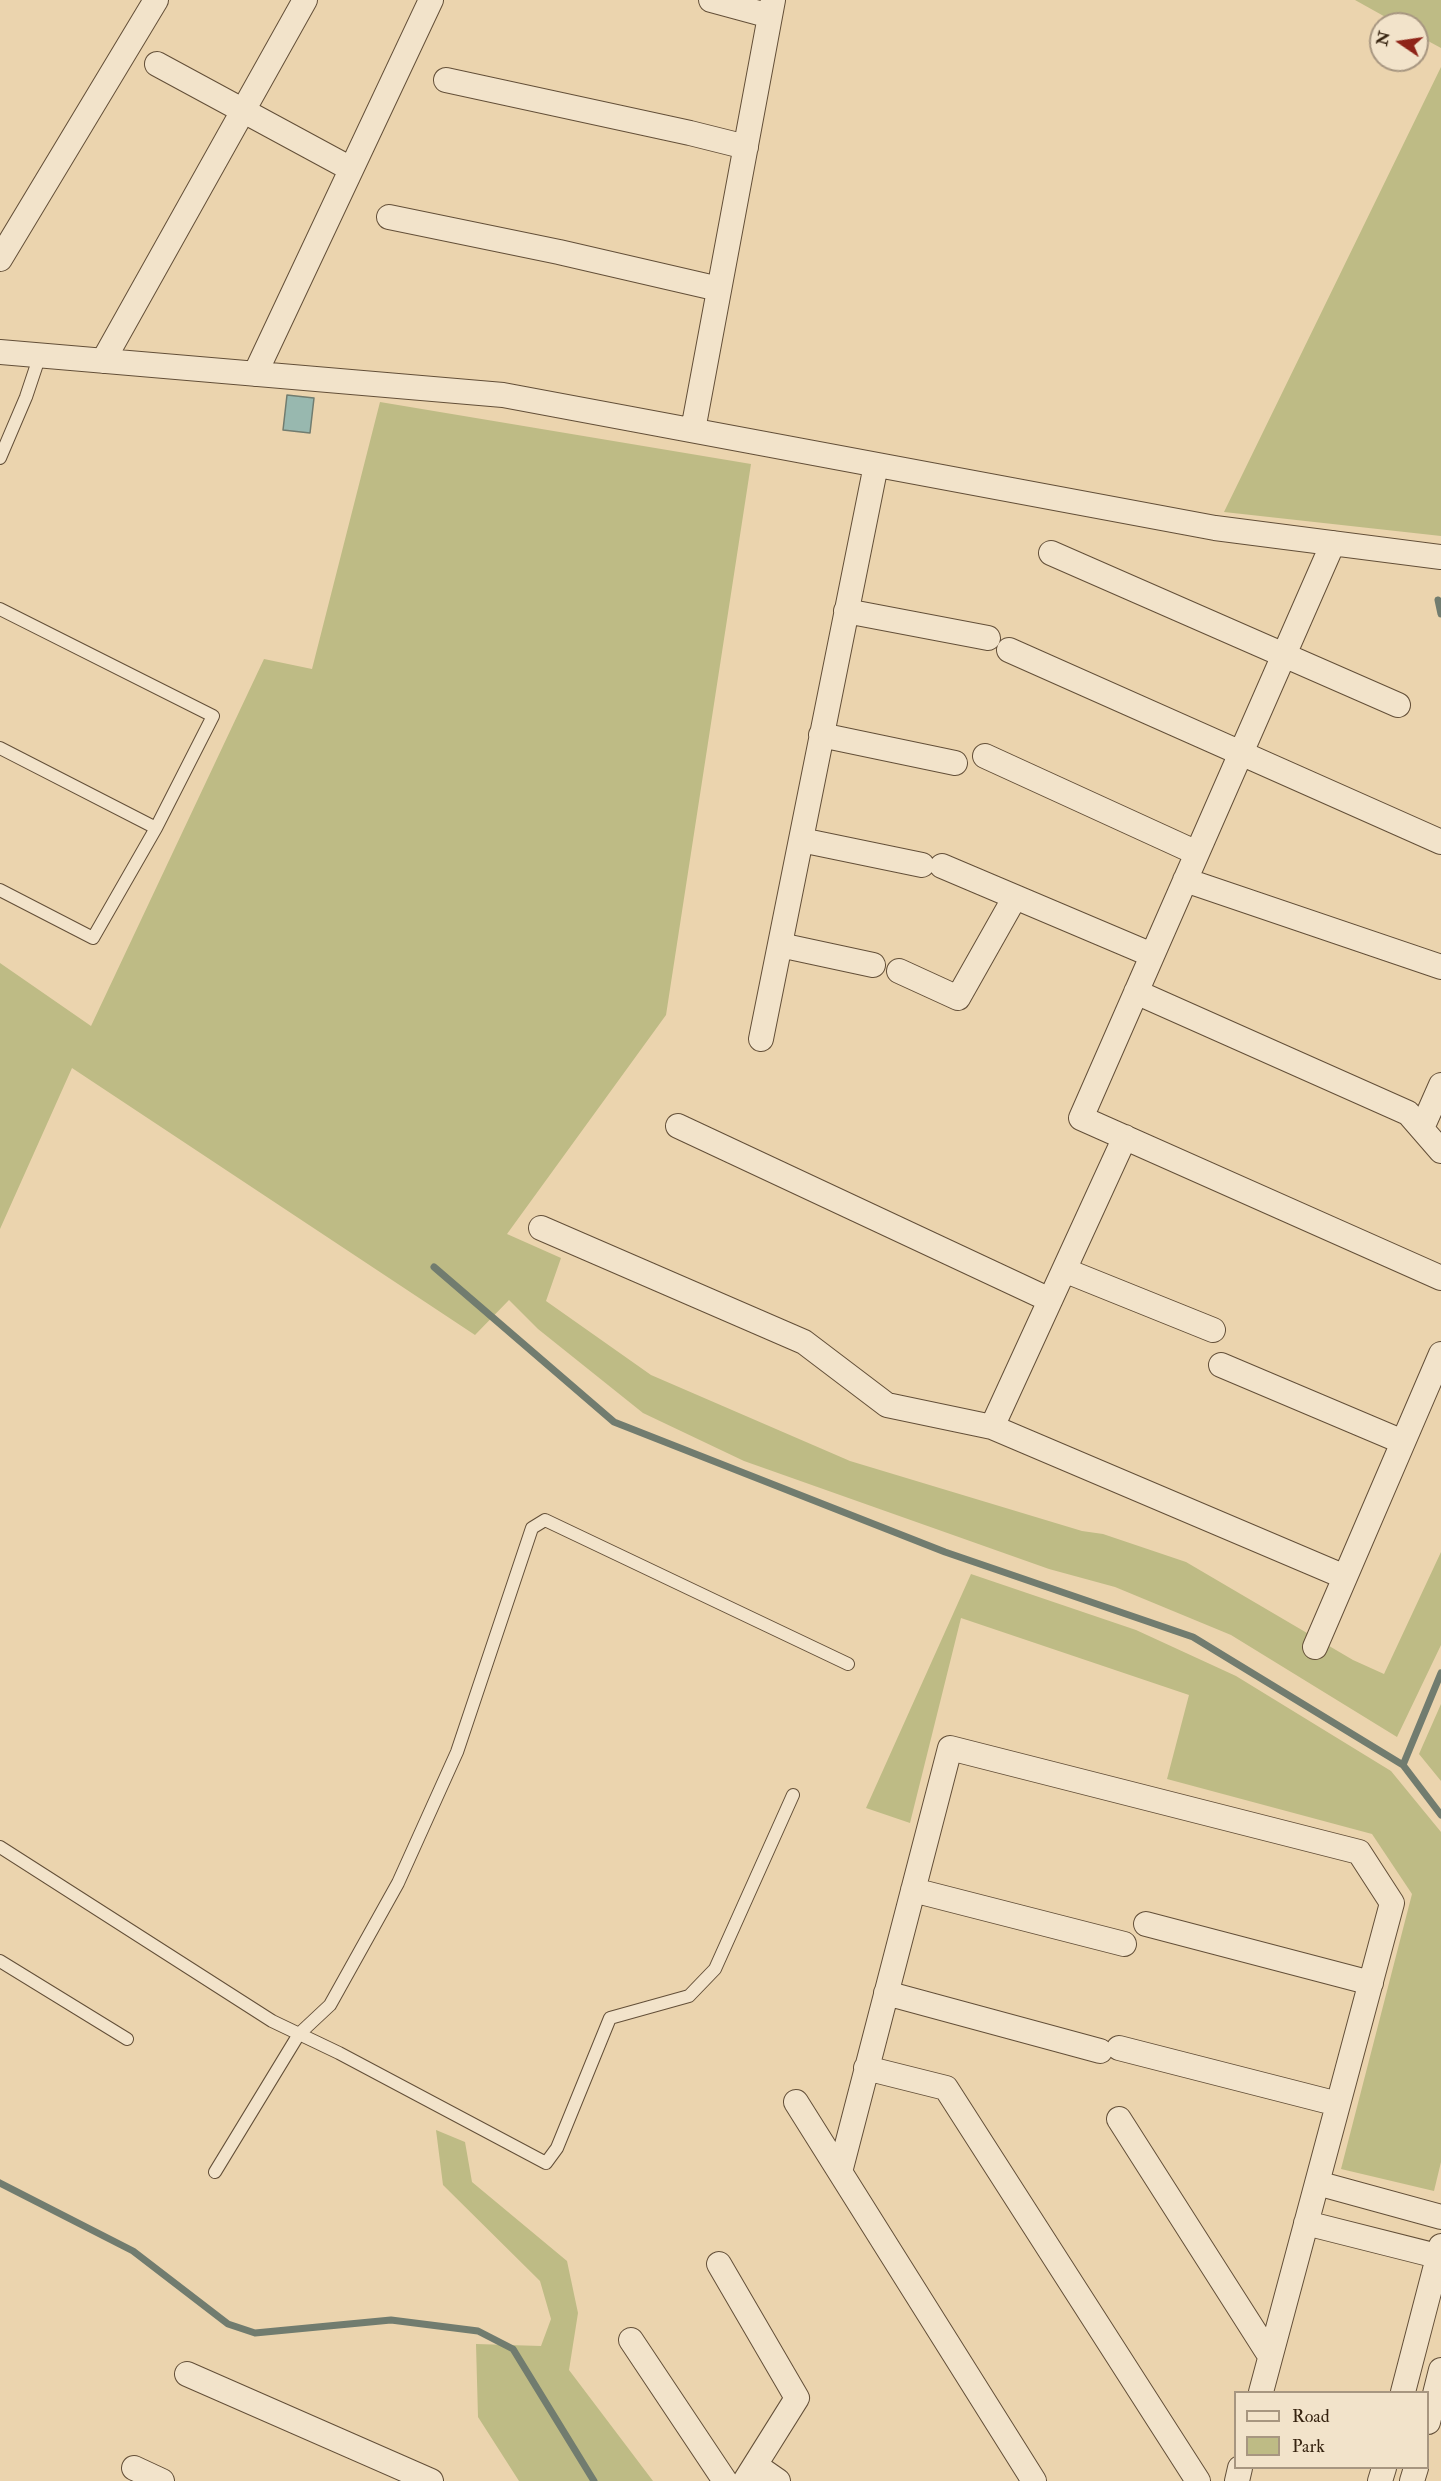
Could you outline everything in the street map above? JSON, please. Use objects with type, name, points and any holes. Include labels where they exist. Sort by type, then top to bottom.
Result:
[{"type":"street","points":[[0,259],[156,0]]},
{"type":"street","points":[[103,361],[305,0]]},
{"type":"street","points":[[255,374],[431,0]]},
{"type":"street","points":[[693,430],[772,8],[711,0]]},
{"type":"street","points":[[157,64],[351,169]]},
{"type":"street","points":[[446,80],[746,147]]},
{"type":"street","points":[[389,217],[581,257],[719,289]]},
{"type":"street","points":[[0,352],[503,395],[1215,528],[1441,557]]},
{"type":"street","points":[[761,1039],[876,465]]},
{"type":"street","points":[[1333,543],[1081,1118],[1441,1278]]},
{"type":"street","points":[[1051,553],[1398,705]]},
{"type":"street","points":[[846,611],[988,638]]},
{"type":"street","points":[[1009,650],[1441,842]]},
{"type":"street","points":[[821,735],[955,763]]},
{"type":"street","points":[[985,756],[1197,853]]},
{"type":"street","points":[[801,840],[932,866],[1015,897],[1152,955]]},
{"type":"street","points":[[1185,880],[1441,967]]},
{"type":"street","points":[[900,971],[958,998],[1015,897]]},
{"type":"street","points":[[780,945],[873,965]]},
{"type":"street","points":[[1136,992],[1408,1113],[1441,1151]]},
{"type":"street","points":[[1422,1128],[1441,1085]]},
{"type":"street","points":[[678,1126],[1050,1300]]},
{"type":"street","points":[[992,1427],[1125,1137]]},
{"type":"street","points":[[541,1228],[804,1342],[887,1405],[992,1427],[1345,1577]]},
{"type":"street","points":[[1064,1270],[1213,1330]]},
{"type":"street","points":[[1315,1647],[1441,1354]]},
{"type":"street","points":[[1221,1365],[1403,1442]]},
{"type":"street","points":[[840,2172],[950,1748],[1359,1852],[1392,1903],[1261,2391]]},
{"type":"street","points":[[913,1890],[1124,1944]]},
{"type":"street","points":[[1146,1923],[1371,1983]]},
{"type":"street","points":[[886,1993],[1109,2050],[1338,2104]]},
{"type":"street","points":[[866,2068],[946,2088],[1198,2481]]},
{"type":"street","points":[[796,2102],[1034,2481]]},
{"type":"street","points":[[1119,2119],[1270,2356]]},
{"type":"street","points":[[1317,2183],[1441,2217]]},
{"type":"street","points":[[1306,2223],[1440,2253],[1403,2391]]},
{"type":"street","points":[[719,2264],[797,2398],[750,2473],[778,2481]]},
{"type":"street","points":[[631,2340],[724,2481]]},
{"type":"street","points":[[1429,2418],[1441,2370]]},
{"type":"street","points":[[187,2374],[431,2481]]},
{"type":"street","points":[[134,2468],[162,2481]]},
{"type":"lane","points":[[0,458],[26,397],[40,355]]},
{"type":"lane","points":[[0,609],[213,717],[156,828],[93,938],[0,890]]},
{"type":"lane","points":[[0,748],[156,828]]},
{"type":"lane","points":[[214,2172],[299,2034],[330,2005],[398,1883],[457,1752],[532,1528],[545,1520],[848,1664]]},
{"type":"lane","points":[[0,1847],[272,2021],[339,2053],[546,2163],[557,2148],[609,2018],[689,1996],[715,1969],[794,1795]]},
{"type":"lane","points":[[0,1961],[127,2039]]},
{"type":"green space","points":[[1355,0],[1441,0],[1441,48],[1429,42],[1429,12],[1376,12]]},
{"type":"green space","points":[[1441,67],[1441,536],[1224,512]]},
{"type":"green space","points":[[380,402],[751,464],[666,1015],[507,1234],[561,1258],[546,1301],[651,1375],[850,1461],[1082,1531],[1103,1534],[1186,1562],[1353,1660],[1384,1674],[1441,1552],[1441,1645],[1397,1737],[1231,1635],[1115,1587],[1049,1569],[744,1461],[643,1413],[538,1329],[509,1300],[475,1335],[72,1068],[0,1229],[0,963],[91,1026],[264,659],[312,669]]},
{"type":"green space","points":[[971,1574],[1136,1630],[1236,1676],[1391,1771],[1441,1832],[1441,2162],[1434,2191],[1341,2169],[1412,1894],[1372,1834],[1167,1779],[1189,1695],[961,1618],[910,1823],[866,1808]]},
{"type":"green space","points":[[1441,1704],[1441,1781],[1419,1754]]},
{"type":"green space","points":[[436,2130],[465,2142],[472,2182],[567,2261],[578,2313],[569,2370],[653,2481],[519,2481],[478,2417],[476,2344],[541,2346],[551,2319],[540,2281],[443,2185]]},
{"type":"water","points":[[287,395],[314,398],[310,433],[283,430]]},
{"type":"waterway","points":[[1438,600],[1441,614]]},
{"type":"waterway","points":[[434,1267],[614,1422],[945,1552],[1193,1637],[1403,1765]]},
{"type":"waterway","points":[[1441,1673],[1403,1765],[1441,1815]]},
{"type":"waterway","points":[[0,2183],[133,2251],[228,2324],[255,2333],[391,2320],[478,2331],[513,2349],[594,2481]]}]
